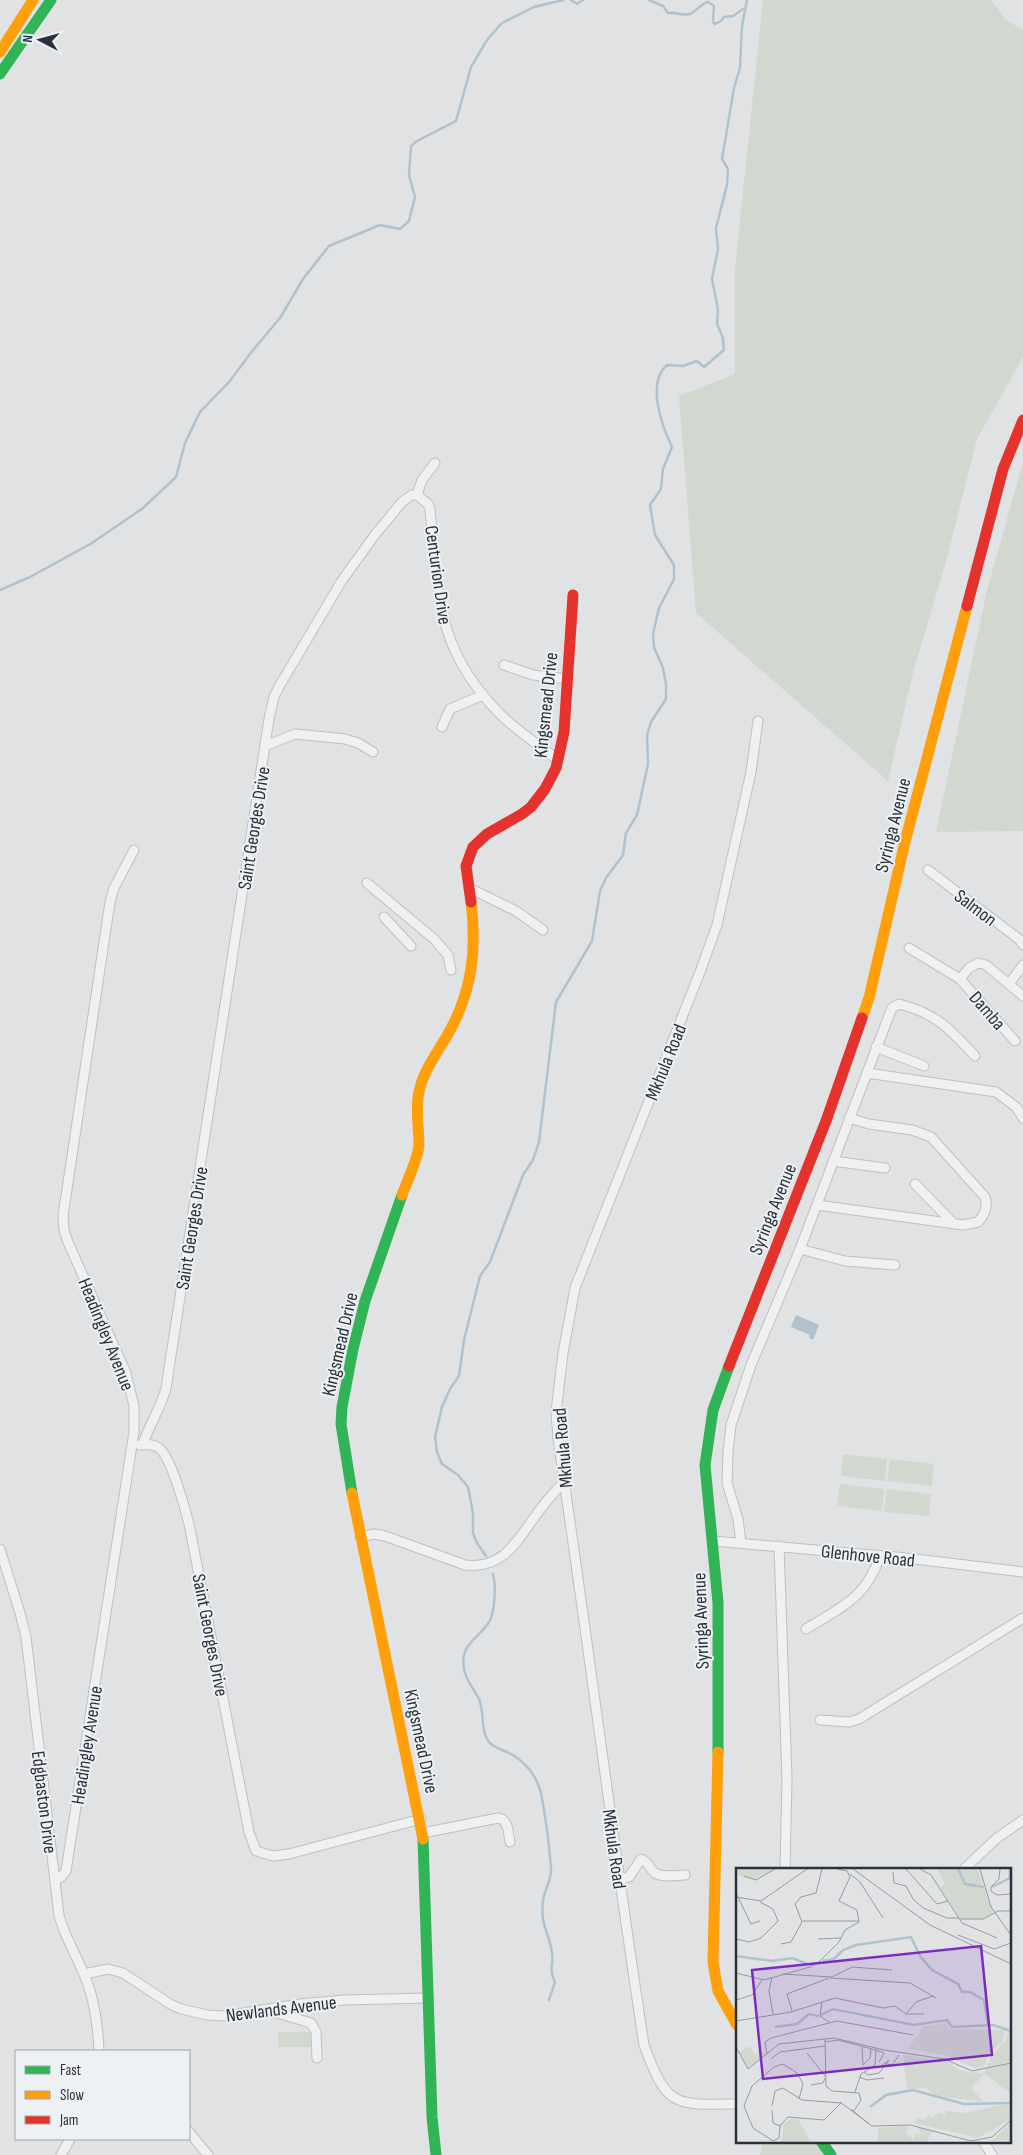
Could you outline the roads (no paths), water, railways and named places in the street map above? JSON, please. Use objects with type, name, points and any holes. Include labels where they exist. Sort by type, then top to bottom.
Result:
[{"type":"main road","points":[[0,52],[33,0]]},
{"type":"main road","points":[[0,74],[51,0]]},
{"type":"main road","name":"Syringa Avenue","points":[[736,2023],[718,1991],[713,1962],[719,1687],[718,1603],[708,1508],[705,1456],[712,1411],[734,1350],[826,1120],[866,1005],[905,842],[1003,469],[1023,420]]},
{"type":"main road","name":"Kingsmead Drive","points":[[436,2155],[432,2117],[423,1833],[360,1537],[341,1424],[353,1349],[365,1301],[418,1147],[417,1102],[419,1090],[458,1016],[474,968],[476,942],[466,866],[470,849],[487,834],[522,814],[538,799],[550,781],[559,761],[564,733],[573,595]]},
{"type":"main road","points":[[822,2142],[831,2155]]},
{"type":"street","points":[[417,495],[422,480],[435,463]]},
{"type":"street","name":"Saint Georges Drive","points":[[417,495],[412,495],[402,502],[374,536],[341,582],[274,697],[166,1388],[143,1444],[155,1446],[164,1454],[183,1502],[189,1524],[249,1832],[256,1851],[273,1856],[289,1854],[421,1819]]},
{"type":"street","name":"Centurion Drive","points":[[417,495],[428,504],[430,509],[439,601],[447,634],[456,654],[471,680],[504,717],[559,761]]},
{"type":"street","points":[[504,666],[527,674],[567,679]]},
{"type":"street","points":[[442,727],[450,709],[483,695]]},
{"type":"street","name":"Mkhula Road","points":[[736,2104],[691,2104],[669,2095],[656,2078],[644,2045],[606,1786],[596,1696],[564,1482],[556,1412],[563,1353],[575,1288],[717,925],[751,772],[758,721]]},
{"type":"street","points":[[539,745],[554,747],[564,733]]},
{"type":"street","points":[[265,746],[295,734],[306,734],[345,739],[358,743],[373,752]]},
{"type":"street","name":"Centurion Drive","points":[[539,745],[550,765],[550,781]]},
{"type":"street","name":"Headingley Avenue","points":[[55,1881],[66,1871],[132,1445],[134,1406],[126,1372],[68,1242],[64,1230],[63,1216],[110,902],[114,888],[134,850]]},
{"type":"street","name":"Salmon","points":[[928,870],[1020,940],[1023,945]]},
{"type":"street","points":[[367,883],[418,925],[444,950],[451,961],[451,970]]},
{"type":"street","points":[[469,888],[516,911],[542,930]]},
{"type":"street","points":[[384,917],[411,946]]},
{"type":"street","name":"Damba","points":[[909,948],[960,979],[1015,1041]]},
{"type":"street","name":"Damba","points":[[960,979],[969,968],[978,963],[986,965],[1023,996]]},
{"type":"street","points":[[1009,984],[1023,965]]},
{"type":"street","points":[[741,1543],[738,1519],[727,1483],[731,1425],[751,1365],[800,1249],[892,1008],[899,1004],[940,1020],[974,1056]]},
{"type":"street","points":[[876,1047],[924,1066]]},
{"type":"street","points":[[867,1073],[991,1091],[1006,1098],[1016,1107],[1023,1118]]},
{"type":"street","points":[[817,1204],[969,1226],[978,1222],[986,1211],[987,1204],[981,1191],[931,1137],[912,1130],[869,1124],[849,1118]]},
{"type":"street","points":[[833,1161],[885,1168]]},
{"type":"street","points":[[915,1184],[954,1224]]},
{"type":"street","points":[[800,1249],[845,1261],[895,1265]]},
{"type":"street","points":[[132,1445],[143,1444]]},
{"type":"street","points":[[360,1537],[368,1534],[385,1536],[465,1564],[476,1566],[487,1564],[497,1560],[510,1549],[564,1482]]},
{"type":"street","name":"Glenhove Road","points":[[713,1542],[779,1546],[1023,1572]]},
{"type":"street","points":[[779,1546],[787,1779],[785,1868]]},
{"type":"street","name":"Edgbaston Drive","points":[[0,1549],[26,1637],[62,1925],[84,1974],[95,2015],[99,2050]]},
{"type":"street","points":[[806,1630],[857,1597],[870,1578],[880,1556]]},
{"type":"street","points":[[820,1720],[849,1722],[859,1719],[1023,1618]]},
{"type":"street","points":[[423,1833],[498,1818],[504,1820],[506,1824],[510,1842]]},
{"type":"street","points":[[965,1868],[997,1838],[1023,1820]]},
{"type":"street","points":[[620,1880],[629,1877],[641,1859],[646,1861],[658,1875],[685,1875]]},
{"type":"street","name":"Newlands Avenue","points":[[84,1974],[108,1969],[123,1974],[170,2004],[192,2012],[225,2016],[344,2000],[429,1998]]},
{"type":"street","points":[[266,2010],[311,2023],[316,2032],[317,2058]]},
{"type":"street","points":[[190,2133],[208,2155]]},
{"type":"street","points":[[61,2155],[69,2140]]},
{"type":"street","points":[[984,2142],[992,2155]]},
{"type":"water","points":[[796,1315],[819,1325],[813,1340],[809,1338],[810,1335],[791,1327]]},
{"type":"waterway","points":[[0,590],[30,577],[92,543],[143,508],[176,477],[185,443],[200,412],[229,382],[280,318],[303,279],[329,246],[380,225],[400,229],[409,221],[415,197],[409,175],[411,146],[456,121],[471,67],[487,40],[502,23],[534,7],[563,0]]},
{"type":"waterway","points":[[571,0],[577,4],[583,0]]},
{"type":"waterway","points":[[649,0],[663,6],[668,13],[684,15],[692,13],[708,2],[714,6],[713,22],[715,24],[724,17],[733,16],[743,9]]},
{"type":"waterway","points":[[486,1556],[473,1533],[473,1513],[468,1487],[458,1475],[442,1464],[437,1452],[435,1437],[442,1407],[450,1389],[459,1376],[464,1340],[480,1276],[490,1262],[523,1175],[533,1160],[539,1142],[556,1002],[592,941],[600,891],[606,878],[623,855],[626,833],[637,815],[648,764],[647,735],[651,722],[666,699],[663,668],[654,647],[653,634],[659,608],[674,579],[674,565],[655,535],[650,505],[661,489],[663,469],[672,447],[660,417],[657,393],[658,382],[661,373],[667,365],[683,366],[697,361],[704,367],[724,350],[723,338],[717,324],[718,309],[712,279],[718,249],[716,228],[727,185],[728,169],[722,159],[734,88],[740,68],[742,26],[747,0]]},
{"type":"waterway","points":[[493,1574],[493,1612],[485,1628],[467,1648],[464,1654],[464,1669],[466,1677],[481,1704],[486,1738],[494,1746],[515,1756],[525,1765],[537,1781],[541,1793],[551,1868],[542,1910],[552,1953],[552,1970],[555,1982],[549,2000]]}]
